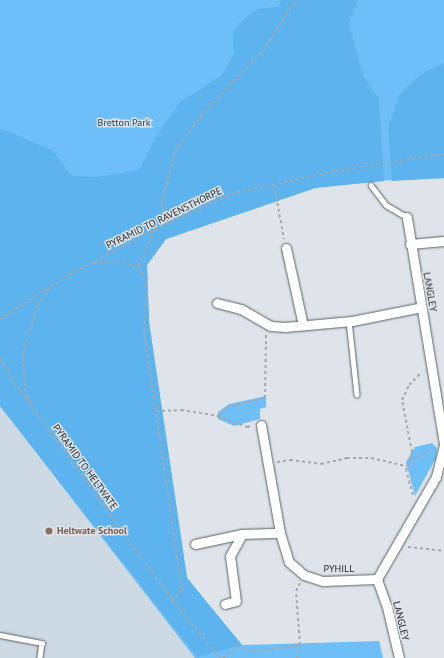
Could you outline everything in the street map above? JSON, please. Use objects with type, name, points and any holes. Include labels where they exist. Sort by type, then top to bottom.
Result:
[{"type":"street","name":"LANGLEY","points":[[399,658],[387,607],[377,579],[395,545],[436,477],[442,463],[444,444],[422,307],[410,244],[407,217]]},
{"type":"street","points":[[410,244],[444,241]]},
{"type":"street","points":[[286,248],[303,326]]},
{"type":"street","points":[[217,303],[241,309],[271,326],[303,326],[349,321],[422,307]]},
{"type":"street","name":"PYHILL","points":[[261,425],[280,532],[289,562],[304,575],[323,581],[377,579]]},
{"type":"street","points":[[196,544],[242,534],[280,532]]},
{"type":"street","points":[[225,604],[236,601],[230,556],[242,534]]},
{"type":"lane","points":[[371,185],[380,199],[407,217]]},
{"type":"lane","points":[[349,321],[357,395]]},
{"type":"lane","points":[[0,635],[42,643],[40,658]]},
{"type":"path","points":[[168,223],[162,202],[175,151],[201,116],[263,51],[296,0]]},
{"type":"path","name":"PYRAMID TO RAVENSTHORPE","points":[[0,319],[50,287],[92,263],[155,229],[230,194],[335,171],[444,154]]},
{"type":"path","points":[[274,184],[286,248]]},
{"type":"path","points":[[138,266],[155,229]]},
{"type":"path","points":[[92,263],[117,262],[138,266]]},
{"type":"path","points":[[138,266],[147,285],[144,331],[182,590],[172,600]]},
{"type":"path","points":[[32,407],[25,391],[23,353],[37,306],[50,287]]},
{"type":"path","points":[[217,416],[231,406],[265,398],[264,339],[271,326]]},
{"type":"path","name":"PYRAMID TO HELTWATE","points":[[0,358],[32,407],[172,600],[220,658]]},
{"type":"path","points":[[411,460],[402,400],[409,385],[423,370],[432,368]]},
{"type":"path","points":[[156,411],[180,410],[217,416],[247,427],[261,425]]},
{"type":"path","points":[[416,512],[412,501],[414,493],[407,466],[411,460],[423,455],[434,445],[444,444]]},
{"type":"path","points":[[268,464],[290,460],[321,464],[347,458],[370,458],[407,466]]},
{"type":"path","points":[[395,545],[444,551]]},
{"type":"path","points":[[297,658],[300,645],[296,591],[304,575]]},
{"type":"path","points":[[223,658],[237,646],[254,651],[300,645]]},
{"type":"shaded area","name":"Bretton Park","points":[[281,0],[358,0],[349,23],[363,76],[379,99],[384,181],[315,188],[166,239],[147,265],[149,322],[187,578],[242,645],[197,657],[0,406],[0,128],[52,150],[72,176],[96,177],[139,170],[155,139],[180,102],[222,75],[234,54],[233,32],[240,22],[257,9],[278,7]]},
{"type":"shaded area","points":[[444,63],[444,178],[392,181],[388,127],[400,94],[421,74]]},
{"type":"shaded area","name":"Heltwate School","points":[[0,406],[197,657],[196,658],[0,658]]},
{"type":"green space","name":"Bretton Park","points":[[0,0],[444,0],[444,178],[375,181],[315,188],[166,239],[147,265],[149,322],[187,578],[242,645],[379,641],[383,658],[195,658],[0,406]]},
{"type":"green space","points":[[266,396],[266,407],[260,409],[260,419],[234,426],[218,419],[218,412],[229,404]]},
{"type":"green space","points":[[432,443],[437,448],[436,458],[415,496],[406,462],[415,447]]},
{"type":"place","name":"Heltwate School","points":[[49,531]]}]
